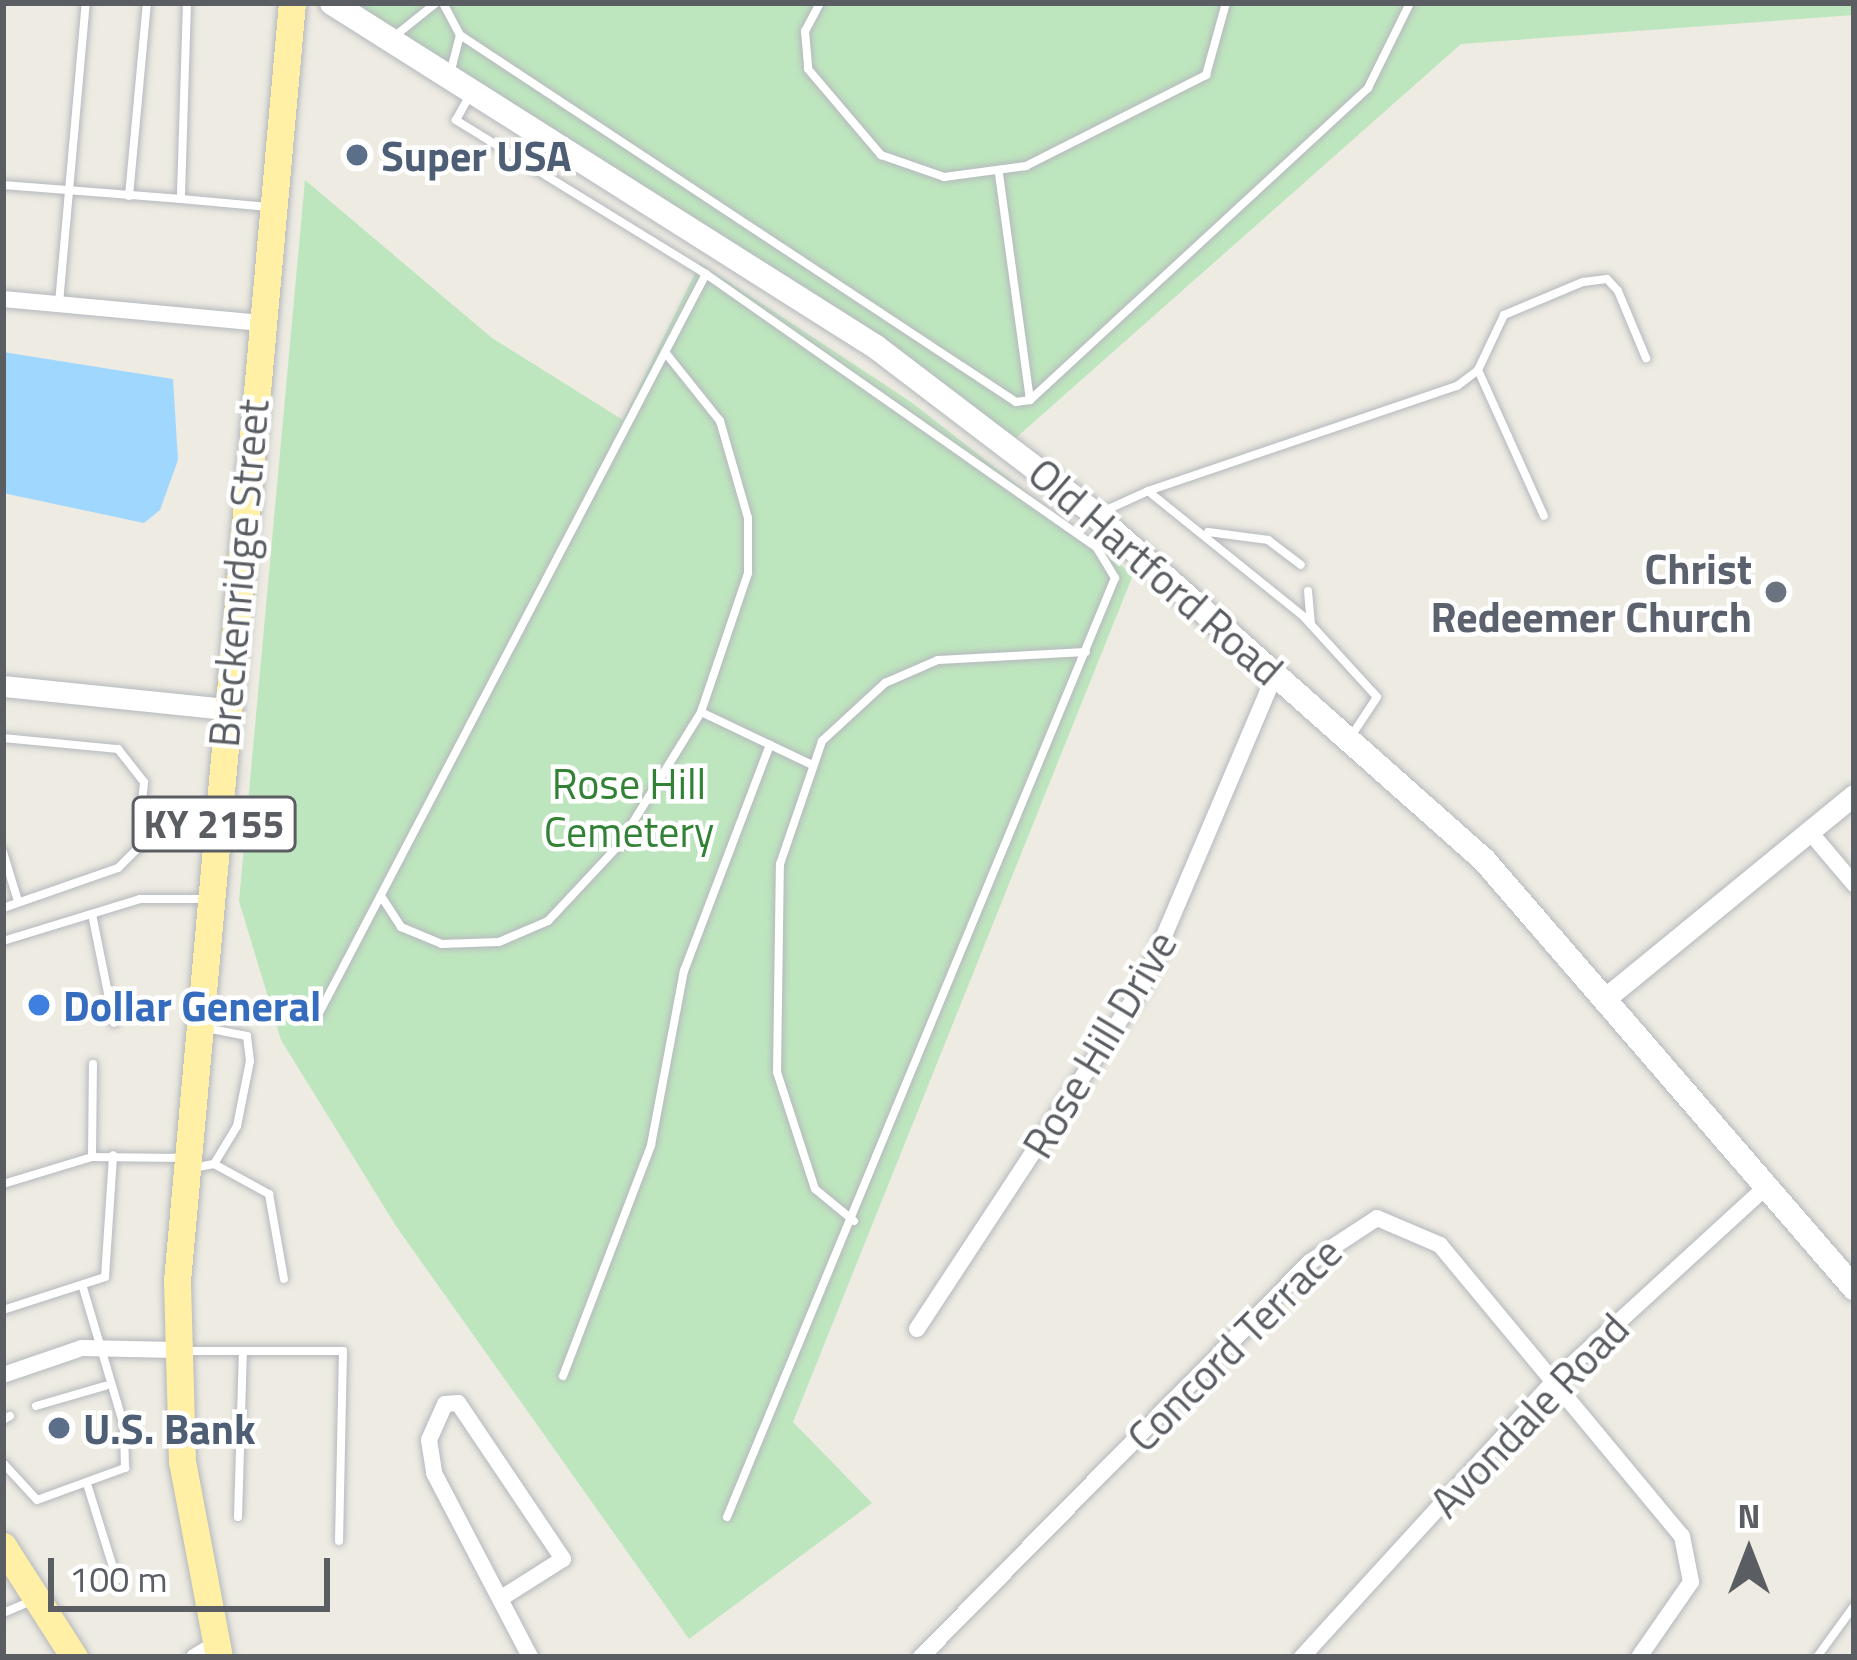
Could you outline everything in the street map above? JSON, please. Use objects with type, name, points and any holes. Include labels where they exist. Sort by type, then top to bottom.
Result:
[{"type":"main road","name":"Breckenridge Street","points":[[210,1653],[187,1506],[176,1351],[195,1164],[197,1026],[207,899],[292,3]]},
{"type":"main road","name":"Old Hartford Road","points":[[332,3],[876,346],[1095,515],[1484,860],[1854,1288]]},
{"type":"main road","points":[[3,1546],[74,1657]]},
{"type":"street","points":[[3,299],[262,322]]},
{"type":"street","name":"Rose Hill Drive","points":[[917,1329],[1144,983],[1275,674]]},
{"type":"street","points":[[3,686],[225,709]]},
{"type":"street","points":[[1607,998],[1854,795]]},
{"type":"street","points":[[1810,831],[1854,884]]},
{"type":"street","name":"Avondale Road","points":[[1302,1657],[1553,1382],[1768,1185]]},
{"type":"street","name":"Concord Terrace","points":[[921,1657],[1355,1225],[1378,1218],[1420,1228],[1690,1552],[1690,1582],[1639,1657]]},
{"type":"street","points":[[3,1376],[94,1347],[176,1351]]},
{"type":"street","points":[[503,1597],[562,1559],[458,1403],[445,1404],[429,1440],[434,1473],[503,1597],[530,1657]]},
{"type":"lane","points":[[58,304],[86,3]]},
{"type":"lane","points":[[129,196],[147,3]]},
{"type":"lane","points":[[181,199],[187,3]]},
{"type":"lane","points":[[390,39],[440,3],[460,35],[834,274],[1008,399],[1030,400],[1368,88],[1410,3]]},
{"type":"lane","points":[[820,3],[806,31],[808,69],[881,155],[944,177],[1000,174],[1206,75],[1226,3]]},
{"type":"lane","points":[[449,76],[460,35]]},
{"type":"lane","points":[[472,91],[456,120],[706,274],[1097,548],[1115,578],[854,1221],[727,1516]]},
{"type":"lane","points":[[1000,174],[1030,400]]},
{"type":"lane","points":[[3,185],[272,208]]},
{"type":"lane","points":[[317,1017],[706,274]]},
{"type":"lane","points":[[1095,515],[1148,491],[1478,370],[1504,315],[1607,279],[1646,358]]},
{"type":"lane","points":[[381,894],[401,927],[442,944],[499,942],[548,921],[619,845],[701,712],[748,573],[748,518],[720,421],[664,352]]},
{"type":"lane","points":[[1478,370],[1544,516]]},
{"type":"lane","points":[[1148,491],[1206,532],[1310,624],[1377,697],[1349,739]]},
{"type":"lane","points":[[1206,532],[1268,540],[1300,566]]},
{"type":"lane","points":[[1308,591],[1310,624]]},
{"type":"lane","points":[[854,1221],[815,1190],[777,1072],[780,863],[812,764],[845,714],[938,660],[1086,652]]},
{"type":"lane","points":[[701,712],[812,764]]},
{"type":"lane","points":[[3,739],[118,748],[144,782],[138,848],[118,868],[3,908]]},
{"type":"lane","points":[[563,1376],[652,1145],[685,971],[770,745]]},
{"type":"lane","points":[[3,852],[19,901]]},
{"type":"lane","points":[[3,941],[140,899],[207,899]]},
{"type":"lane","points":[[92,914],[114,1023]]},
{"type":"lane","points":[[195,1164],[237,1126],[248,1036],[197,1026]]},
{"type":"lane","points":[[92,1156],[93,1064]]},
{"type":"lane","points":[[3,1310],[83,1288],[105,1277],[113,1155]]},
{"type":"lane","points":[[3,1184],[92,1156],[195,1164],[269,1194],[284,1279]]},
{"type":"lane","points":[[3,1463],[37,1500],[88,1486],[124,1468],[124,1426],[105,1386],[83,1288]]},
{"type":"lane","points":[[176,1351],[343,1352],[339,1541]]},
{"type":"lane","points":[[238,1517],[243,1351]]},
{"type":"lane","points":[[36,1406],[105,1386]]},
{"type":"lane","points":[[88,1486],[117,1580]]},
{"type":"lane","points":[[3,1613],[37,1599]]},
{"type":"lane","points":[[1817,1657],[1854,1606]]},
{"type":"green space","points":[[332,3],[1854,3],[1854,15],[1461,44],[1009,444]]},
{"type":"green space","name":"Rose Hill Cemetery","points":[[305,180],[492,338],[623,420],[700,263],[911,402],[1133,575],[793,1422],[872,1503],[689,1639],[396,1226],[281,1040],[239,901]]},
{"type":"water","points":[[3,352],[173,379],[178,460],[160,510],[144,523],[3,493]]},
{"type":"place","name":"Super USA","points":[[357,155]]},
{"type":"place","name":"Christ Redeemer Church","points":[[1776,592]]},
{"type":"place","name":"Dollar General","points":[[39,1005]]},
{"type":"place","name":"U.S. Bank","points":[[59,1428]]}]
